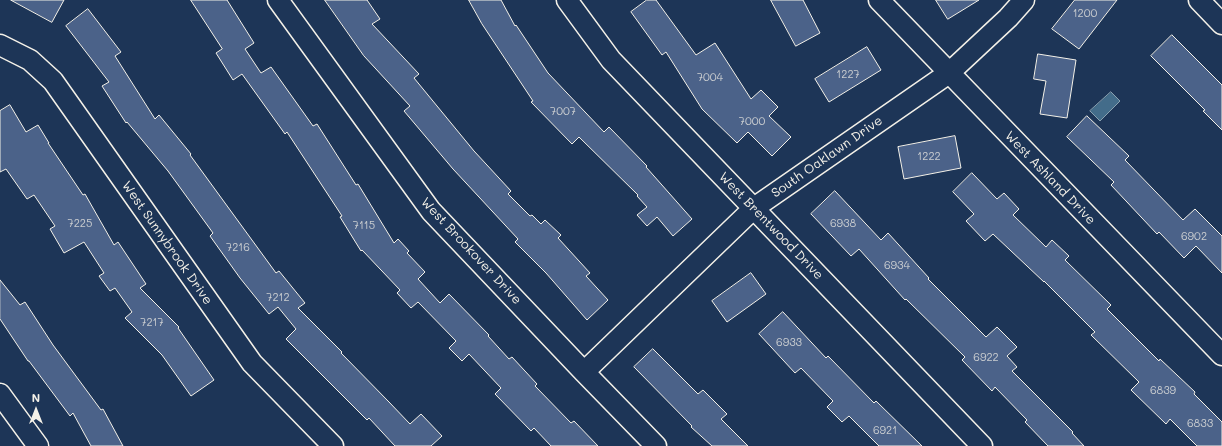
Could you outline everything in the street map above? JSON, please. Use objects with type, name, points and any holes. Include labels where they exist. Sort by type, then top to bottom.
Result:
[{"type":"street","name":"West Brookover Drive","points":[[278,0],[431,211],[656,446]]},
{"type":"street","name":"West Brentwood Drive","points":[[567,0],[611,60],[982,446]]},
{"type":"street","name":"West Ashland Drive","points":[[879,0],[1222,355]]},
{"type":"street","name":"South Oaklawn Drive","points":[[584,372],[754,208],[949,73],[1008,18],[1024,0]]},
{"type":"street","points":[[1199,0],[1222,24]]},
{"type":"street","name":"West Sunnybrook Drive","points":[[0,45],[30,60],[53,81],[252,363],[333,446]]},
{"type":"street","points":[[0,394],[38,446]]},
{"type":"water","points":[[1111,92],[1120,101],[1100,121],[1090,111]]},
{"type":"building","points":[[11,0],[64,0],[52,22]]},
{"type":"building","points":[[191,0],[227,0],[254,43],[245,49],[261,73],[271,67],[313,126],[317,124],[356,185],[358,184],[394,243],[398,239],[409,251],[407,253],[425,272],[418,279],[440,303],[449,294],[489,335],[488,336],[509,359],[512,357],[537,384],[535,386],[571,423],[574,421],[598,446],[551,446],[534,428],[531,431],[495,394],[501,388],[469,354],[462,361],[449,348],[456,341],[418,302],[411,308],[397,293],[400,290],[362,250],[361,251],[340,217],[342,216],[287,132],[285,134],[242,74],[233,80],[216,53],[222,49]]},
{"type":"building","points":[[325,0],[367,0],[380,19],[372,24],[419,74],[414,78],[474,151],[511,191],[508,194],[530,216],[532,215],[541,224],[545,220],[561,235],[558,238],[590,273],[586,276],[608,300],[587,320],[546,273],[515,242],[518,239],[453,169],[404,111],[410,106],[364,56]]},
{"type":"building","points":[[469,0],[501,0],[515,26],[516,25],[548,73],[604,132],[609,127],[647,166],[646,167],[692,219],[673,236],[657,217],[647,226],[637,215],[647,207],[637,196],[638,195],[579,137],[572,144],[531,102],[533,101],[482,24]]},
{"type":"building","points":[[647,0],[656,0],[696,55],[715,43],[751,99],[761,90],[778,107],[769,116],[791,137],[772,156],[748,132],[737,143],[702,109],[666,52],[662,55],[631,12]]},
{"type":"building","points":[[771,0],[803,0],[820,33],[796,46]]},
{"type":"building","points":[[936,0],[979,0],[948,19]]},
{"type":"building","points":[[1075,0],[1117,0],[1079,49],[1052,29]]},
{"type":"building","points":[[88,9],[121,52],[115,56],[155,119],[159,115],[191,154],[190,155],[276,273],[279,271],[305,303],[298,308],[410,424],[421,414],[442,436],[431,446],[395,446],[369,418],[367,420],[286,339],[296,329],[278,307],[269,314],[240,278],[210,236],[213,233],[168,171],[127,122],[126,123],[102,86],[109,82],[66,26]]},
{"type":"building","points":[[1172,35],[1222,85],[1222,130],[1203,111],[1205,110],[1151,56]]},
{"type":"building","points":[[867,47],[881,70],[829,102],[815,79]]},
{"type":"building","points":[[1038,54],[1076,60],[1067,118],[1040,114],[1046,81],[1034,79]]},
{"type":"building","points":[[10,105],[26,132],[38,125],[48,143],[83,195],[85,194],[114,245],[118,242],[146,284],[140,288],[179,327],[178,328],[214,380],[191,396],[162,355],[125,318],[132,312],[115,288],[110,291],[99,276],[104,273],[84,242],[64,253],[50,229],[55,226],[34,195],[27,199],[6,169],[0,172],[0,111]]},
{"type":"building","points":[[1087,116],[1129,156],[1125,160],[1183,220],[1195,209],[1222,236],[1222,273],[1196,246],[1184,258],[1159,232],[1157,234],[1111,185],[1114,182],[1067,137]]},
{"type":"building","points":[[955,136],[961,168],[904,179],[898,147]]},
{"type":"building","points":[[972,173],[997,199],[1004,193],[1019,209],[1013,215],[1046,247],[1052,240],[1069,256],[1065,260],[1111,305],[1107,309],[1159,361],[1160,359],[1195,392],[1194,394],[1222,422],[1222,446],[1197,446],[1170,419],[1166,424],[1131,390],[1139,382],[1091,335],[1095,332],[1044,281],[993,234],[985,241],[966,221],[974,214],[953,192]]},
{"type":"building","points":[[835,191],[881,240],[888,233],[929,278],[928,279],[986,337],[997,327],[1017,347],[1007,356],[1017,367],[1012,371],[1073,432],[1072,433],[1084,446],[1048,446],[1025,422],[1027,420],[995,387],[992,391],[962,360],[965,357],[906,299],[905,300],[859,249],[851,256],[811,214]]},
{"type":"building","points":[[751,273],[766,294],[727,322],[712,301]]},
{"type":"building","points":[[0,280],[20,305],[25,302],[53,345],[101,410],[103,409],[123,446],[91,446],[73,413],[70,416],[28,361],[0,319]]},
{"type":"building","points":[[783,312],[826,358],[828,356],[874,403],[876,401],[922,446],[879,446],[849,416],[842,422],[827,407],[833,401],[801,368],[795,373],[759,334]]},
{"type":"building","points":[[653,349],[698,394],[703,390],[727,414],[721,419],[748,446],[712,446],[691,427],[692,426],[634,367]]}]
